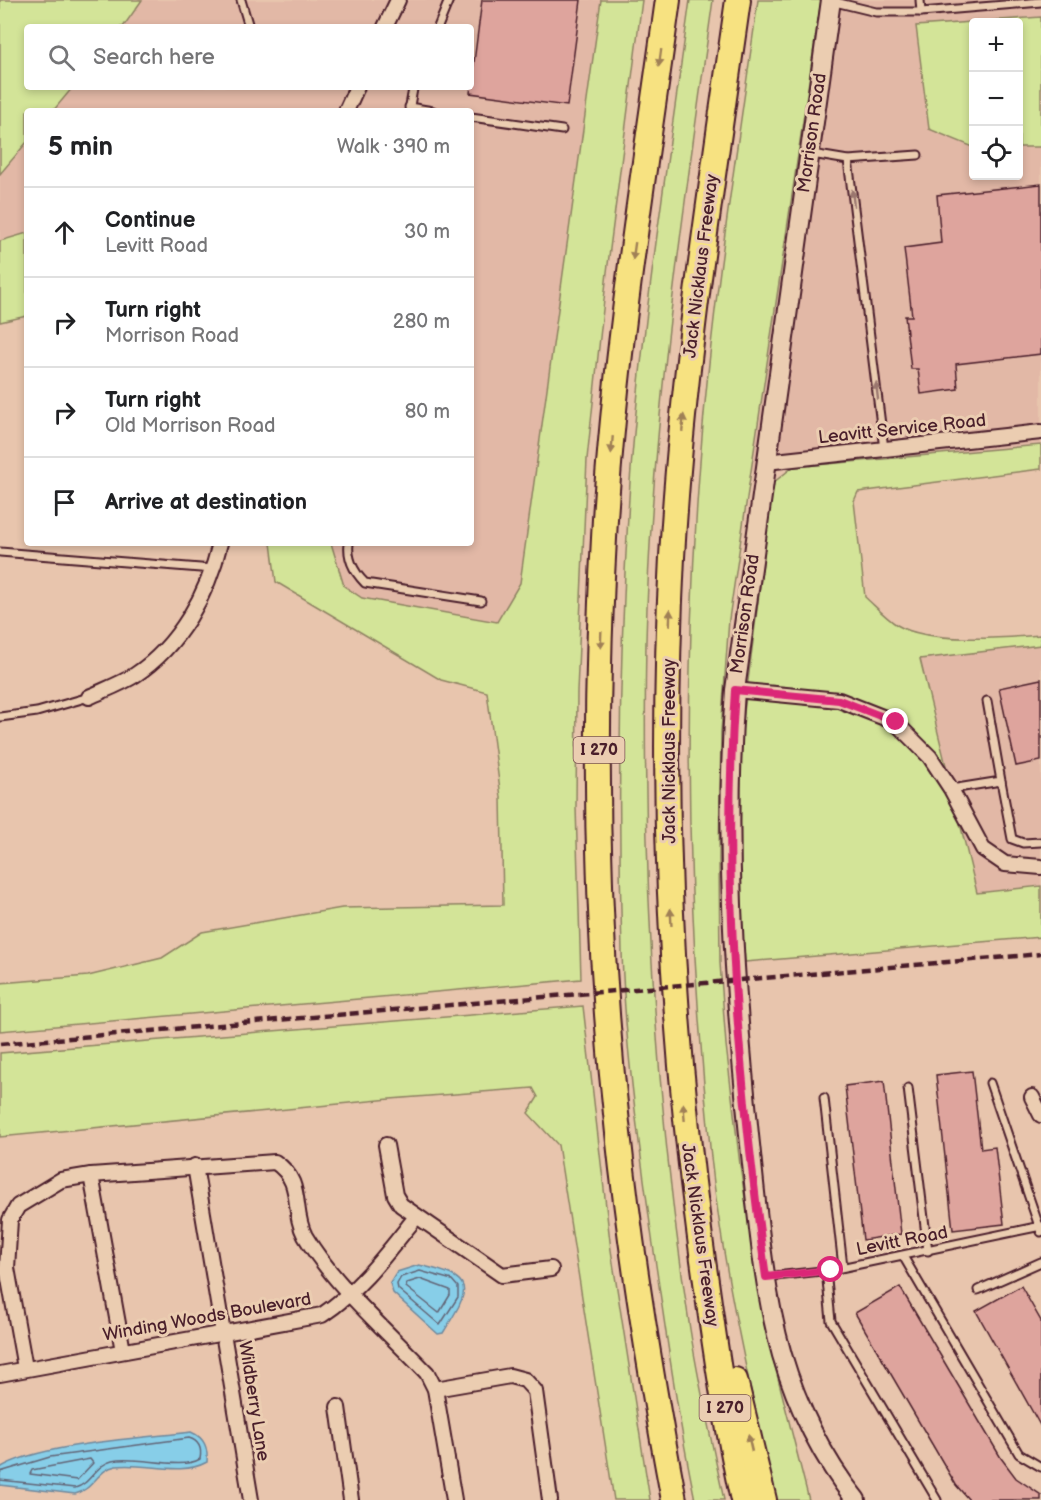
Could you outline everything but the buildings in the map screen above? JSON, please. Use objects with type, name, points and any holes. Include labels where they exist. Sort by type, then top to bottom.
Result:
[{"type":"highway","name":"I 270","points":[[668,0],[619,364],[605,519],[599,720],[600,871],[617,1131],[639,1300],[674,1500]]},
{"type":"highway","name":"Jack Nicklaus Freeway","points":[[738,0],[693,317],[672,557],[667,689],[669,874],[685,1128],[710,1316],[744,1500]]},
{"type":"highway","points":[[710,1316],[734,1372],[764,1500]]},
{"type":"street","points":[[386,24],[398,0]]},
{"type":"street","name":"Morrison Road","points":[[831,1],[735,690],[729,816],[732,930],[741,1059],[766,1277],[782,1355],[794,1388],[828,1459],[856,1500]]},
{"type":"street","points":[[347,108],[356,90]]},
{"type":"street","name":"Leavitt Service Road","points":[[766,462],[1041,432]]},
{"type":"street","points":[[89,697],[135,675],[182,631],[213,569],[219,546]]},
{"type":"street","points":[[735,690],[839,700],[896,722],[930,758],[951,789],[983,849],[1005,864],[1041,867]]},
{"type":"street","points":[[1032,1097],[1041,1115]]},
{"type":"street","points":[[386,1145],[395,1195],[401,1205],[416,1217],[502,1275],[551,1269]]},
{"type":"street","points":[[25,1368],[8,1268],[10,1220],[18,1206],[60,1180],[195,1166],[275,1162],[287,1170],[293,1182],[304,1234],[351,1293],[427,1373],[435,1389],[454,1500]]},
{"type":"street","name":"Wildberry Lane","points":[[195,1166],[225,1332],[251,1500]]},
{"type":"street","points":[[92,1175],[123,1351]]},
{"type":"street","name":"Winding Woods Boulevard","points":[[0,1374],[322,1315],[351,1293],[374,1270],[416,1217]]},
{"type":"street","points":[[435,1389],[510,1376],[525,1380],[535,1391],[550,1500]]},
{"type":"street","points":[[338,1407],[351,1500]]},
{"type":"lane","points":[[241,0],[248,24]]},
{"type":"lane","points":[[439,24],[449,0]]},
{"type":"lane","points":[[920,0],[921,12]]},
{"type":"lane","points":[[831,1],[876,12],[921,12],[1041,2]]},
{"type":"lane","points":[[409,108],[412,90]]},
{"type":"lane","points":[[474,117],[562,130]]},
{"type":"lane","points":[[809,153],[848,160],[918,155]]},
{"type":"lane","points":[[848,160],[884,449]]},
{"type":"lane","points":[[348,546],[355,572],[365,583],[481,601]]},
{"type":"lane","points":[[0,552],[213,569]]},
{"type":"lane","points":[[0,717],[37,711],[89,697]]},
{"type":"lane","points":[[987,701],[1012,839],[1023,843],[1041,842]]},
{"type":"lane","points":[[951,789],[1001,781]]},
{"type":"lane","points":[[990,1083],[1040,1228]]},
{"type":"lane","points":[[908,1088],[928,1251]]},
{"type":"lane","points":[[824,1098],[843,1267]]},
{"type":"lane","name":"Levitt Road","points":[[766,1277],[843,1267],[1040,1228]]},
{"type":"lane","points":[[903,1256],[1019,1454],[1041,1467]]},
{"type":"lane","points":[[978,1290],[1041,1263]]},
{"type":"lane","points":[[826,1270],[831,1321],[937,1500]]},
{"type":"shaded area","points":[[142,0],[601,0],[520,583],[497,622],[362,598],[344,586],[332,546],[474,546],[474,108],[56,108],[70,90],[474,90],[474,24],[125,24]]},
{"type":"shaded area","points":[[821,0],[1041,0],[1041,17],[969,18],[969,22],[917,26],[929,129],[969,145],[969,180],[1023,180],[1023,147],[1041,147],[1041,445],[752,470]]},
{"type":"shaded area","points":[[24,146],[24,234],[0,241],[0,174]]},
{"type":"shaded area","points":[[1041,645],[1041,886],[977,893],[920,658]]},
{"type":"green space","points":[[0,0],[142,0],[125,24],[24,24],[24,90],[70,90],[56,108],[24,108],[24,146],[0,174]]},
{"type":"green space","points":[[601,0],[642,0],[607,272],[587,459],[577,692],[576,807],[581,979],[0,1031],[0,983],[88,976],[162,958],[202,932],[342,908],[503,905],[501,797],[487,692],[441,680],[276,582],[271,546],[332,546],[344,586],[362,598],[497,622],[520,583]]},
{"type":"green space","points":[[690,0],[713,0],[670,319],[654,480],[646,641],[646,814],[653,986],[668,1158],[690,1329],[724,1500],[695,1500],[677,1402],[633,1095],[626,1024],[620,893],[620,717],[630,482],[648,300]]},
{"type":"green space","points":[[758,0],[821,0],[729,619],[721,732],[720,963],[726,1045],[740,1165],[764,1323],[809,1500],[775,1500],[738,1329],[711,1157],[696,978],[692,887],[689,707],[691,616],[702,437],[720,273]]},
{"type":"green space","points":[[1041,17],[1041,147],[1023,147],[1023,18]]},
{"type":"green space","points":[[969,22],[969,145],[929,129],[916,26]]},
{"type":"green space","points":[[24,234],[24,317],[0,322],[0,241]]},
{"type":"green space","points":[[1041,445],[1041,469],[858,492],[854,501],[865,597],[897,625],[911,631],[947,637],[988,638],[1041,635],[1041,645],[920,659],[977,893],[1041,886],[1041,937],[745,962],[740,902],[741,736],[773,483],[793,467]]},
{"type":"green space","points":[[583,1006],[611,1250],[650,1500],[614,1500],[558,1145],[528,1113],[538,1097],[533,1088],[390,1099],[0,1137],[0,1053]]},
{"type":"water","points":[[419,1265],[451,1275],[459,1280],[463,1287],[459,1305],[443,1333],[438,1334],[393,1293],[390,1283],[397,1272]]},
{"type":"water","points":[[191,1432],[202,1440],[207,1452],[207,1462],[197,1466],[174,1469],[116,1466],[105,1471],[81,1492],[75,1494],[0,1485],[0,1468],[39,1453],[92,1443]]},
{"type":"railway","points":[[0,1044],[1041,954]]},
{"type":"route","points":[[831,1270],[766,1277],[741,1059],[732,930],[729,816],[730,755],[735,690],[839,700],[896,722]]}]
